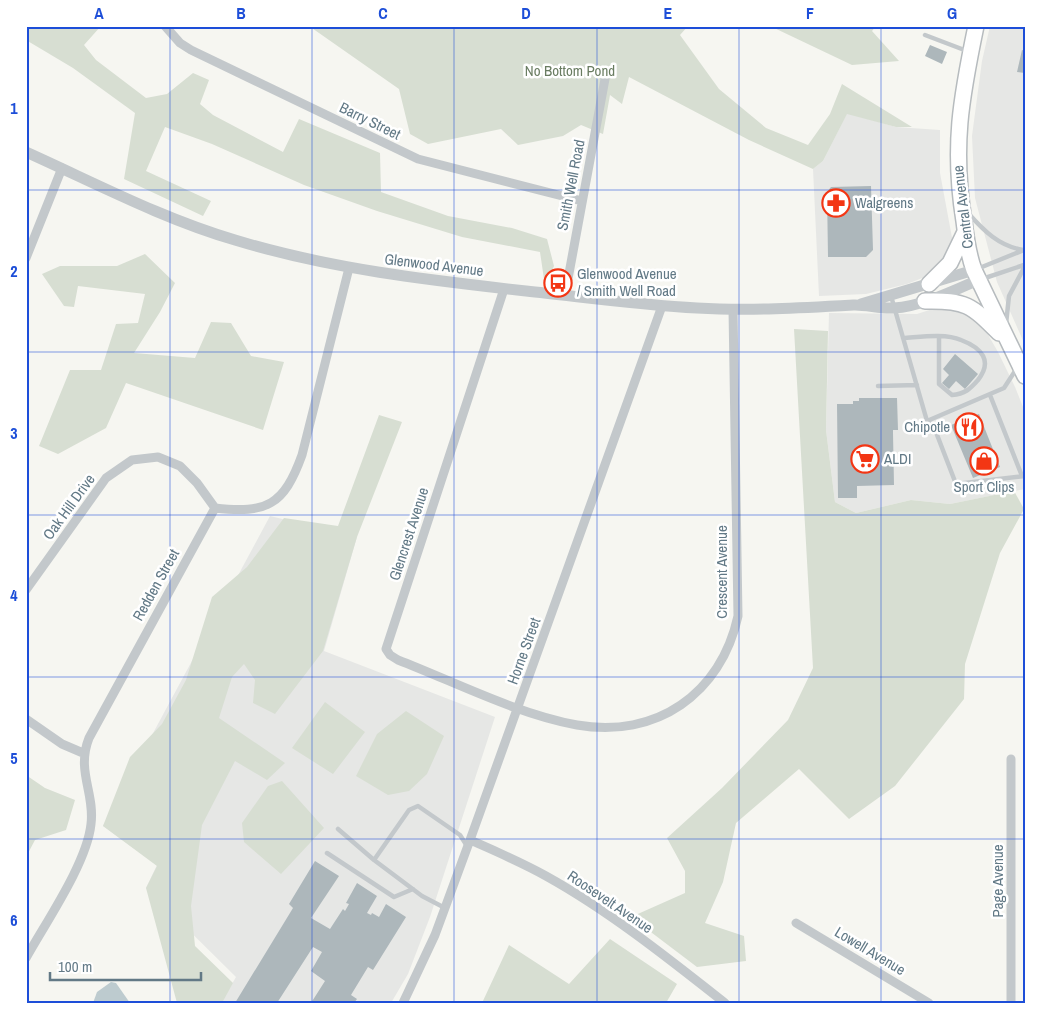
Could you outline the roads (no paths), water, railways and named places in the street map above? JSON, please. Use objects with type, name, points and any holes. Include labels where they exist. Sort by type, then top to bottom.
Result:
[{"type":"main road","name":"Central Avenue","points":[[974,27],[958,124],[958,173],[961,205],[976,275],[1022,370]]},
{"type":"main road","points":[[929,284],[950,263],[966,232]]},
{"type":"main road","points":[[925,301],[950,300],[967,305],[976,310],[1008,342]]},
{"type":"street","name":"Barry Street","points":[[165,26],[180,43],[190,50],[418,159],[582,201]]},
{"type":"street","name":"Smith Well Road","points":[[565,295],[605,79]]},
{"type":"street","name":"Glenwood Avenue","points":[[26,152],[124,197],[213,233],[282,253],[349,268],[504,289],[662,306],[793,309],[858,305],[895,308],[925,301],[976,275]]},
{"type":"street","points":[[26,258],[62,168]]},
{"type":"street","points":[[215,508],[236,511],[261,508],[280,496],[293,477],[302,455],[349,268]]},
{"type":"street","name":"Glenwood Avenue","points":[[858,305],[929,284],[976,275]]},
{"type":"street","name":"Glencrest Avenue","points":[[504,289],[386,649],[390,655],[398,660],[519,707]]},
{"type":"street","name":"Horne Street","points":[[403,1003],[415,981],[469,843],[662,306]]},
{"type":"street","name":"Crescent Avenue","points":[[519,707],[578,725],[622,727],[646,722],[669,713],[690,700],[708,683],[721,662],[733,638],[738,616],[732,309]]},
{"type":"street","name":"Oak Hill Drive","points":[[26,590],[106,478],[114,470],[132,460],[158,457],[180,466],[197,482],[215,508]]},
{"type":"street","name":"Redden Street","points":[[83,753],[89,738],[215,508]]},
{"type":"street","points":[[26,719],[62,744],[83,753],[92,822],[87,845],[26,958]]},
{"type":"street","name":"Page Avenue","points":[[1011,759],[1011,1003]]},
{"type":"street","name":"Roosevelt Avenue","points":[[469,843],[538,872],[576,894],[619,922],[725,1003]]},
{"type":"street","name":"Lowell Avenue","points":[[796,923],[929,1003]]},
{"type":"lane","points":[[925,35],[970,53]]},
{"type":"lane","points":[[961,205],[986,234],[1005,245],[1024,250]]},
{"type":"lane","points":[[976,275],[1024,250]]},
{"type":"lane","points":[[976,275],[1025,265]]},
{"type":"lane","points":[[1008,342],[1006,323],[1009,296],[1025,265]]},
{"type":"lane","points":[[890,295],[927,421],[934,427],[956,484],[979,483],[1024,476],[990,395]]},
{"type":"lane","points":[[903,338],[939,337],[952,337],[968,343],[985,360],[985,371],[970,390],[952,395],[939,384],[939,337]]},
{"type":"lane","points":[[927,421],[973,403],[1004,388],[1022,370]]},
{"type":"lane","points":[[878,386],[917,385]]},
{"type":"lane","points":[[970,390],[973,403]]},
{"type":"lane","points":[[374,860],[409,810],[418,806],[469,843]]},
{"type":"lane","points":[[338,830],[412,889],[444,908]]},
{"type":"lane","points":[[327,854],[394,897],[412,889]]},
{"type":"place","name":"Walgreens","points":[[836,203]]},
{"type":"place","name":"Glenwood Avenue / Smith Well Road","points":[[558,283]]},
{"type":"place","name":"Chipotle","points":[[969,427]]},
{"type":"place","name":"ALDI","points":[[865,459]]},
{"type":"place","name":"Sport Clips","points":[[984,461]]},
{"type":"park label","name":"No Bottom Pond","points":[[570,71]]}]
